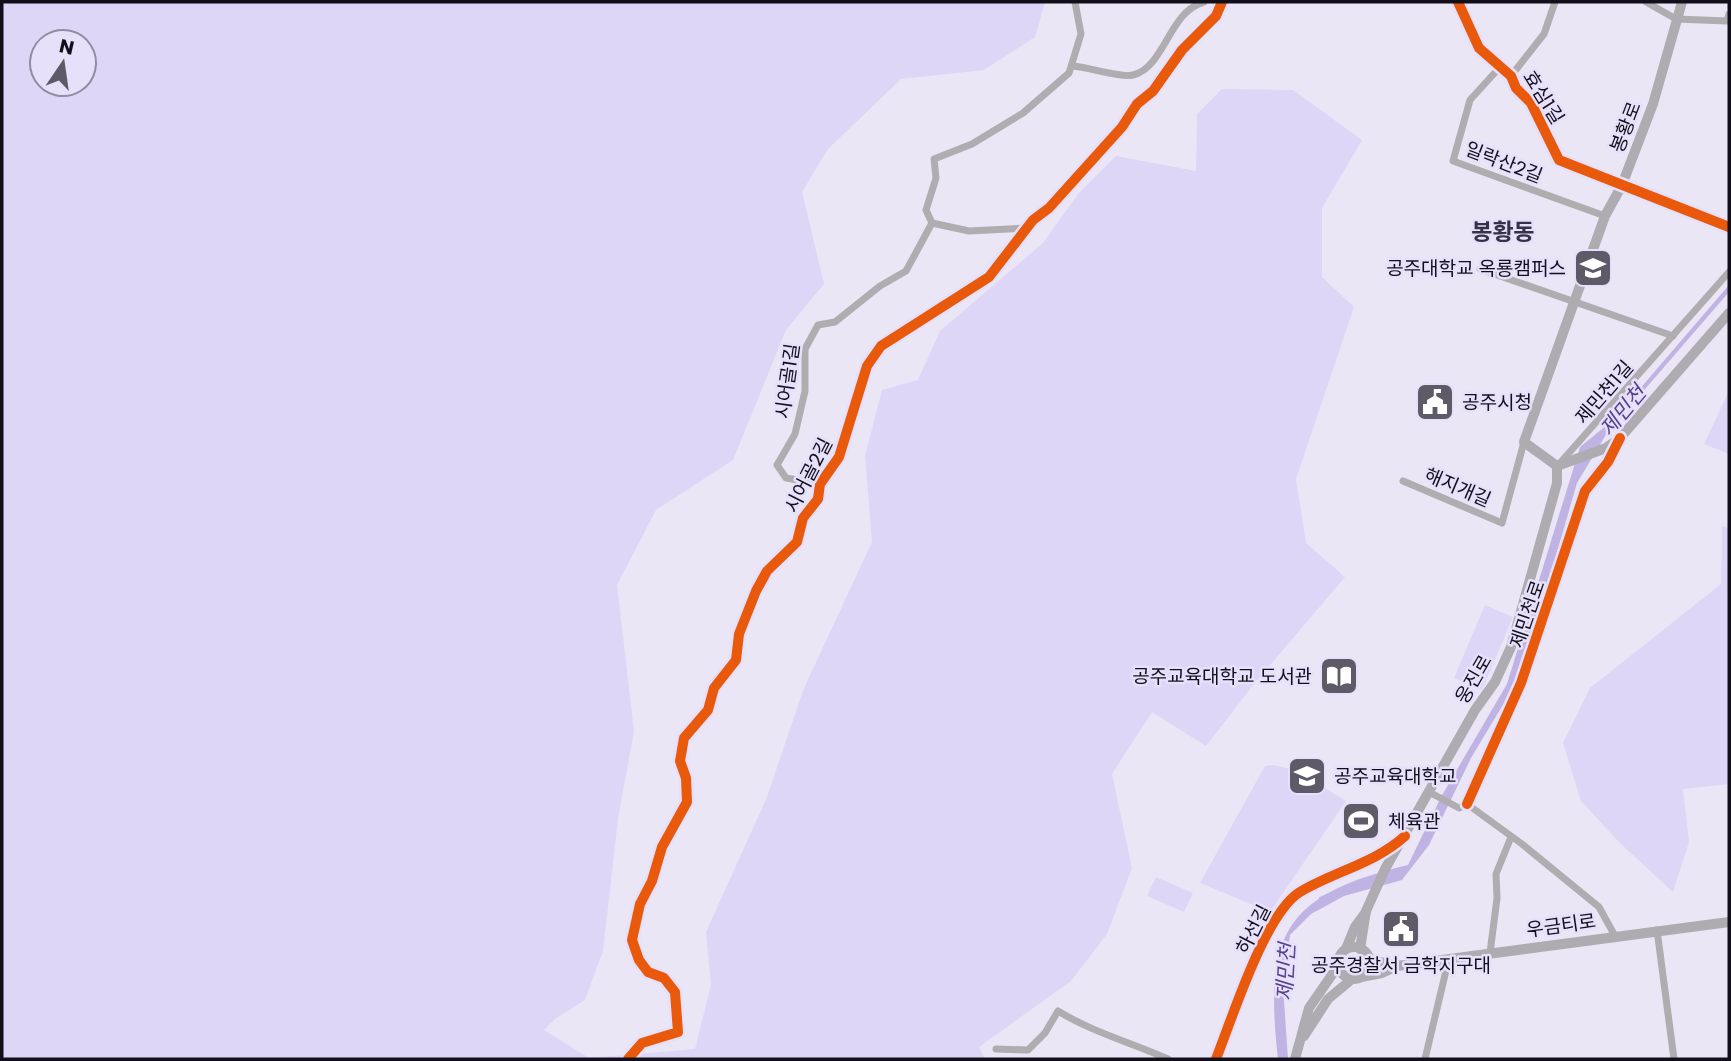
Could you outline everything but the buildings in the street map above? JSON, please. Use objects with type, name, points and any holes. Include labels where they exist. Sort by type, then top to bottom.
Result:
[{"type":"main road","name":"봉황로","points":[[1524,442],[1605,216],[1622,185],[1653,104],[1682,2]]},
{"type":"main road","points":[[1524,442],[1557,466],[1606,448],[1620,438],[1729,313]]},
{"type":"main road","name":"웅진로","points":[[1366,911],[1385,869],[1495,682],[1511,647],[1557,483],[1557,466]]},
{"type":"main road","points":[[1366,911],[1360,948],[1370,960],[1368,970],[1356,978],[1342,975],[1338,966],[1339,956],[1346,949],[1355,927],[1366,911]]},
{"type":"main road","name":"우금티로","points":[[1370,960],[1397,965],[1729,922]]},
{"type":"main road","points":[[1346,949],[1360,948]]},
{"type":"main road","name":"우금티로","points":[[1301,1039],[1328,999],[1356,978],[1382,973],[1397,965]]},
{"type":"main road","name":"우금티로","points":[[1295,1059],[1309,1008],[1338,966]]},
{"type":"street","points":[[1075,2],[1081,34],[1073,65],[1122,75],[1137,74],[1150,63],[1190,6],[1204,2]]},
{"type":"street","name":"시어골2길","points":[[628,1059],[642,1043],[678,1031],[675,992],[664,978],[648,972],[639,960],[632,940],[640,904],[652,881],[662,847],[687,802],[686,778],[680,761],[684,736],[708,710],[714,688],[736,660],[739,634],[767,571],[797,542],[803,518],[818,499],[820,484],[839,457],[874,354],[930,313],[989,277],[1026,228],[1049,208],[1122,127],[1137,104],[1153,91],[1182,50],[1216,16],[1222,2]]},
{"type":"street","name":"효심1길","points":[[1458,2],[1479,48],[1511,76],[1516,88],[1534,108],[1559,160],[1729,227]]},
{"type":"street","points":[[1511,76],[1544,34],[1555,2]]},
{"type":"street","points":[[1646,2],[1676,19],[1728,18]]},
{"type":"street","name":"시어골1길","points":[[820,484],[786,478],[777,465],[795,434],[802,412],[805,349],[808,339],[818,325],[835,322],[880,286],[906,271],[932,223],[926,210],[936,178],[934,159],[972,144],[1023,113],[1073,65]]},
{"type":"street","name":"일락산2길","points":[[1500,67],[1471,100],[1453,161],[1605,216]]},
{"type":"street","points":[[932,223],[969,231],[1026,228]]},
{"type":"street","points":[[1480,269],[1673,336]]},
{"type":"street","name":"제민천1길","points":[[1557,466],[1729,272]]},
{"type":"street","name":"제민천로","points":[[1463,806],[1521,683],[1585,491],[1608,462],[1620,438]]},
{"type":"street","name":"해지개길","points":[[1402,481],[1502,523],[1524,442]]},
{"type":"street","points":[[1429,792],[1440,799],[1463,806],[1510,836],[1599,907],[1615,936]]},
{"type":"street","name":"하선길","points":[[1216,1059],[1273,922],[1299,892],[1378,857],[1405,836]]},
{"type":"street","points":[[1490,953],[1497,898],[1496,874],[1510,836]]},
{"type":"street","points":[[1265,917],[1273,922]]},
{"type":"street","points":[[1657,930],[1674,1059]]},
{"type":"street","points":[[1425,1059],[1449,958]]},
{"type":"street","points":[[996,1049],[1028,1049],[1045,1033],[1058,1011],[1081,1025],[1114,1035],[1168,1059]]},
{"type":"shaded area","points":[[2,2],[1045,2],[1035,37],[984,70],[901,79],[828,149],[802,192],[824,284],[786,330],[733,460],[656,510],[617,585],[634,731],[618,819],[603,951],[585,1000],[555,1019],[544,1030],[589,1058],[695,1049],[711,985],[706,932],[767,797],[804,688],[872,542],[865,456],[882,390],[918,380],[940,331],[1043,243],[1078,194],[1116,156],[1196,171],[1197,114],[1222,89],[1293,90],[1362,140],[1322,208],[1322,277],[1354,307],[1296,479],[1306,543],[1345,577],[1254,684],[1206,746],[1152,712],[1112,774],[1132,868],[1107,934],[1071,981],[979,1047],[985,1059],[2,1059]]},
{"type":"shaded area","points":[[1729,391],[1729,454],[1704,444]]},
{"type":"shaded area","points":[[1722,526],[1729,528],[1729,784],[1683,789],[1689,842],[1673,892],[1620,843],[1581,801],[1563,743],[1590,688],[1721,584]]},
{"type":"shaded area","points":[[1485,605],[1513,617],[1482,690],[1454,678]]},
{"type":"shaded area","points":[[1274,765],[1297,771],[1346,801],[1270,912],[1200,883],[1265,766]]},
{"type":"shaded area","points":[[1156,877],[1193,893],[1184,912],[1147,896]]},
{"type":"water","name":"제민천","points":[[1729,285],[1729,292],[1607,433],[1577,483],[1530,646],[1504,703],[1471,758],[1429,845],[1402,880],[1344,896],[1311,914],[1290,935],[1283,986],[1288,1059],[1278,1059],[1274,1016],[1275,981],[1280,951],[1291,927],[1308,907],[1333,891],[1366,877],[1408,865],[1441,797],[1507,684],[1580,447],[1613,420]]},
{"type":"waterway","name":"제민천","points":[[1320,898],[1334,892]]},
{"type":"cycle path","points":[[628,1059],[642,1043],[678,1032],[675,992],[664,978],[648,972],[639,960],[632,940],[640,904],[652,881],[662,847],[687,802],[686,778],[680,761],[684,738],[708,710],[714,688],[736,660],[739,634],[767,571],[797,542],[803,518],[818,499],[820,484],[839,457],[867,366],[881,346],[989,277],[1033,220],[1049,208],[1122,127],[1137,104],[1153,91],[1182,50],[1216,16],[1222,2]]},
{"type":"cycle path","points":[[1458,2],[1479,48],[1511,76],[1516,88],[1531,103],[1559,160],[1729,227]]},
{"type":"cycle path","points":[[1467,804],[1521,683],[1585,491],[1608,462],[1620,438]]},
{"type":"cycle path","points":[[1216,1059],[1251,968],[1274,921],[1287,904],[1300,892],[1380,854],[1405,836]]},
{"type":"place","name":"공주대학교 옥룡캠퍼스","points":[[1593,268]]},
{"type":"place","name":"공주시청","points":[[1435,402]]},
{"type":"place","name":"공주교육대학교 도서관","points":[[1339,676]]},
{"type":"place","name":"공주교육대학교","points":[[1307,776]]},
{"type":"place","name":"체육관","points":[[1361,821]]},
{"type":"place","name":"공주경찰서 금학지구대","points":[[1401,929]]},
{"type":"district","name":"봉황동","points":[[1503,232]]}]
